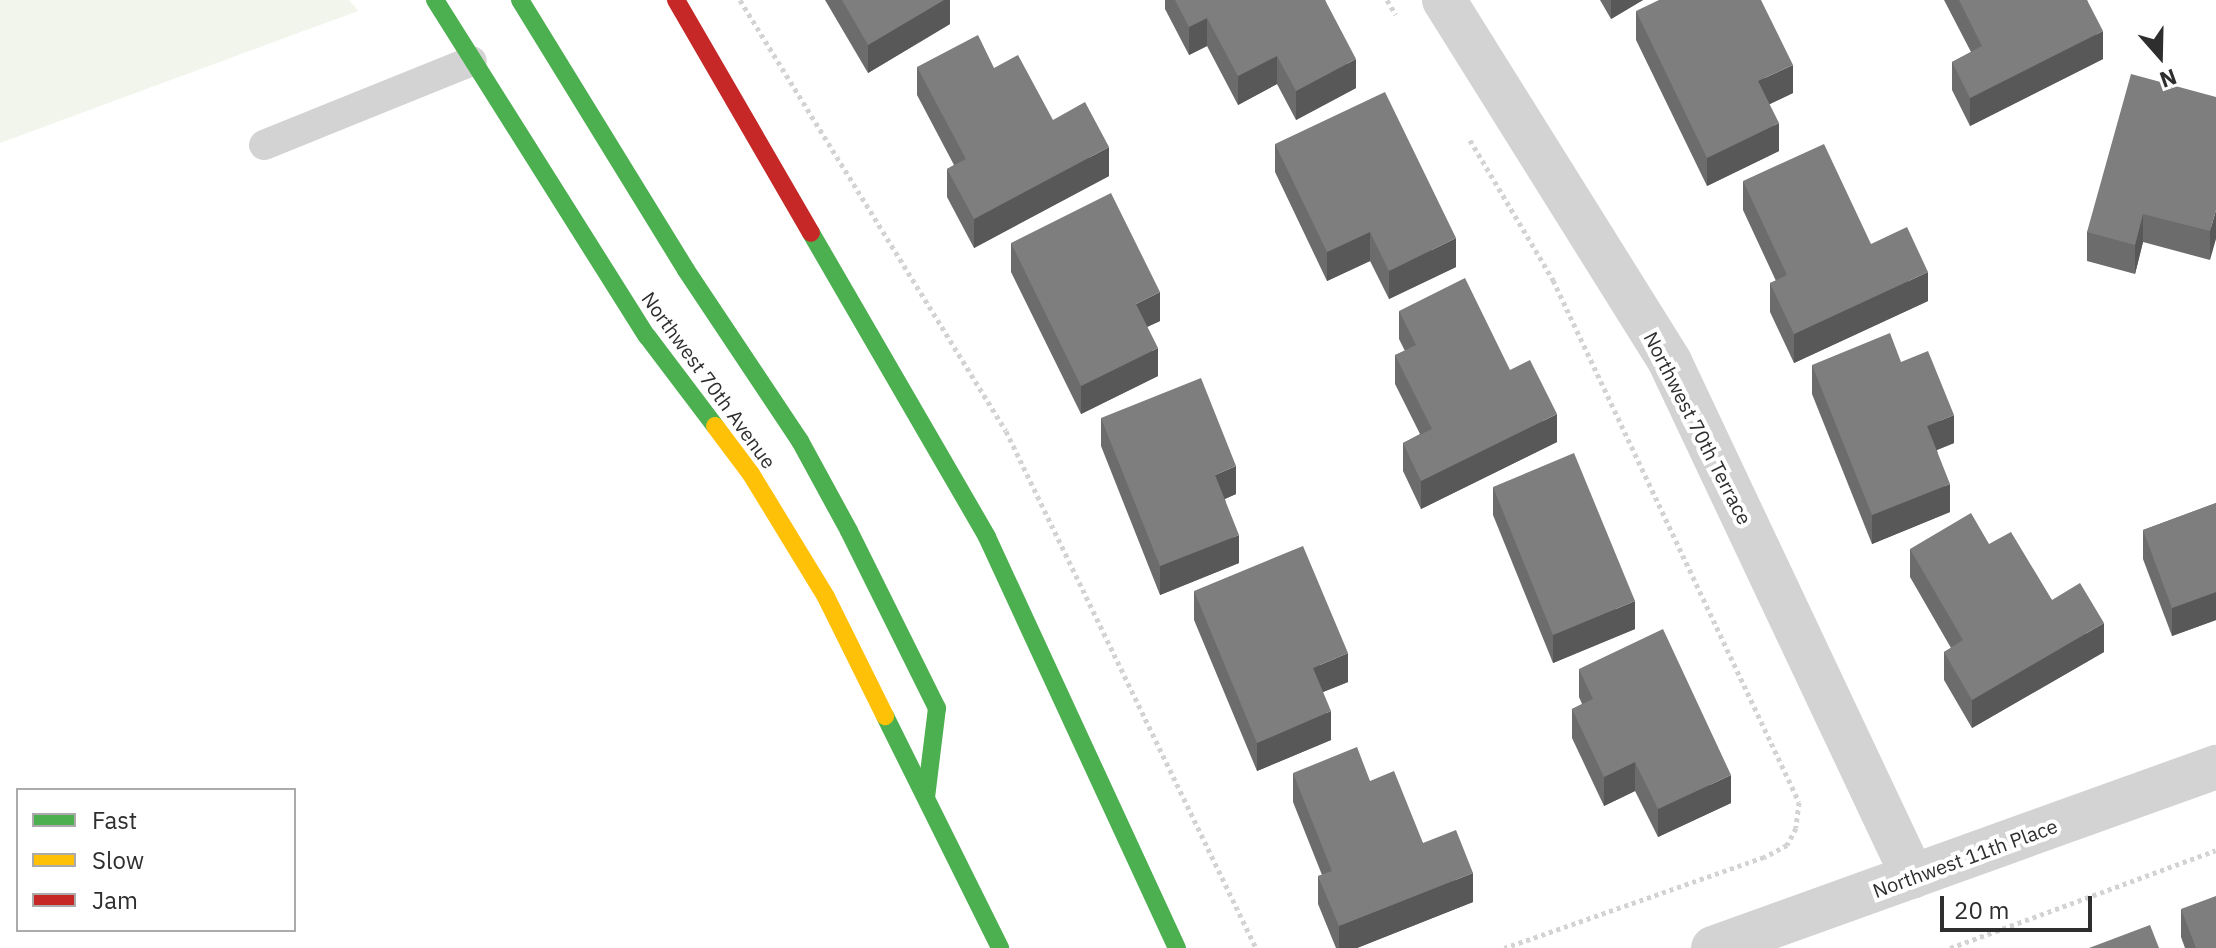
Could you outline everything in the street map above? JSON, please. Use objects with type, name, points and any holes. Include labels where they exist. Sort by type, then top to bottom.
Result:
[{"type":"street","name":"Northwest 70th Avenue","points":[[435,0],[647,336],[751,474],[826,597],[1000,948]]},
{"type":"street","name":"Northwest 70th Avenue","points":[[520,0],[686,270],[800,441],[849,531],[937,708],[926,797]]},
{"type":"street","points":[[676,0],[987,537],[1177,948]]},
{"type":"street","name":"Northwest 70th Terrace","points":[[1444,0],[1670,362],[1913,877]]},
{"type":"street","name":"Northwest 11th Place","points":[[1713,948],[2216,767]]},
{"type":"lane","points":[[264,145],[472,61]]},
{"type":"path","points":[[740,0],[1006,431],[1256,948]]},
{"type":"path","points":[[1387,0],[1403,27]]},
{"type":"path","points":[[1466,133],[1553,280],[1799,802],[1796,828],[1787,845],[1764,857],[1504,948]]},
{"type":"path","points":[[1950,948],[2216,850]]},
{"type":"shaded area","points":[[0,0],[349,0],[358,11],[0,143]]},
{"type":"building","points":[[842,0],[944,0],[868,45]]},
{"type":"building","points":[[1175,0],[1325,0],[1356,59],[1296,91],[1277,56],[1238,76],[1207,18],[1189,27]]},
{"type":"building","points":[[1659,0],[1761,0],[1793,65],[1758,81],[1779,123],[1707,158],[1636,11]]},
{"type":"building","points":[[1959,0],[2087,0],[2103,31],[1970,98],[1952,62],[1982,46]]},
{"type":"building","points":[[978,35],[994,68],[1018,55],[1053,120],[1085,102],[1109,147],[974,219],[947,169],[966,159],[917,67]]},
{"type":"building","points":[[2131,74],[2216,97],[2216,210],[2210,231],[2143,214],[2135,245],[2087,232]]},
{"type":"building","points":[[1385,92],[1456,238],[1389,271],[1370,232],[1327,252],[1275,144]]},
{"type":"building","points":[[1824,144],[1871,244],[1907,227],[1928,272],[1794,334],[1770,283],[1787,275],[1743,181]]},
{"type":"building","points":[[1111,193],[1160,292],[1136,304],[1158,348],[1081,386],[1011,243]]},
{"type":"building","points":[[1465,278],[1510,370],[1530,360],[1557,414],[1421,481],[1403,443],[1432,429],[1395,355],[1416,345],[1399,311]]},
{"type":"building","points":[[1890,333],[1901,362],[1928,351],[1954,415],[1927,426],[1950,484],[1872,515],[1812,365]]},
{"type":"building","points":[[1201,378],[1236,466],[1215,475],[1239,535],[1160,566],[1101,418]]},
{"type":"building","points":[[1574,453],[1635,601],[1553,635],[1493,487]]},
{"type":"building","points":[[2216,503],[2216,592],[2172,608],[2143,530]]},
{"type":"building","points":[[1971,513],[1989,544],[2011,532],[2052,600],[2080,583],[2104,623],[1972,700],[1944,652],[1963,640],[1910,549]]},
{"type":"building","points":[[1303,546],[1348,653],[1313,668],[1331,711],[1257,743],[1194,591]]},
{"type":"building","points":[[1663,629],[1731,775],[1658,809],[1635,762],[1604,777],[1572,709],[1593,699],[1579,669]]},
{"type":"building","points":[[1357,747],[1370,781],[1394,771],[1423,843],[1456,830],[1473,873],[1339,926],[1318,876],[1332,871],[1293,773]]},
{"type":"building","points":[[2216,896],[2216,948],[2196,948],[2181,909]]},
{"type":"building","points":[[2150,925],[2159,948],[2089,948]]},
{"type":"traffic: fast","points":[[435,0],[647,336],[715,426]]},
{"type":"traffic: fast","points":[[520,0],[686,270],[800,441],[849,531],[937,708],[926,797]]},
{"type":"traffic: fast","points":[[811,233],[987,537],[1177,948]]},
{"type":"traffic: fast","points":[[885,716],[1000,948]]},
{"type":"traffic: slow","points":[[715,426],[751,474],[826,597],[885,716]]},
{"type":"traffic: jam","points":[[676,0],[811,233]]}]
